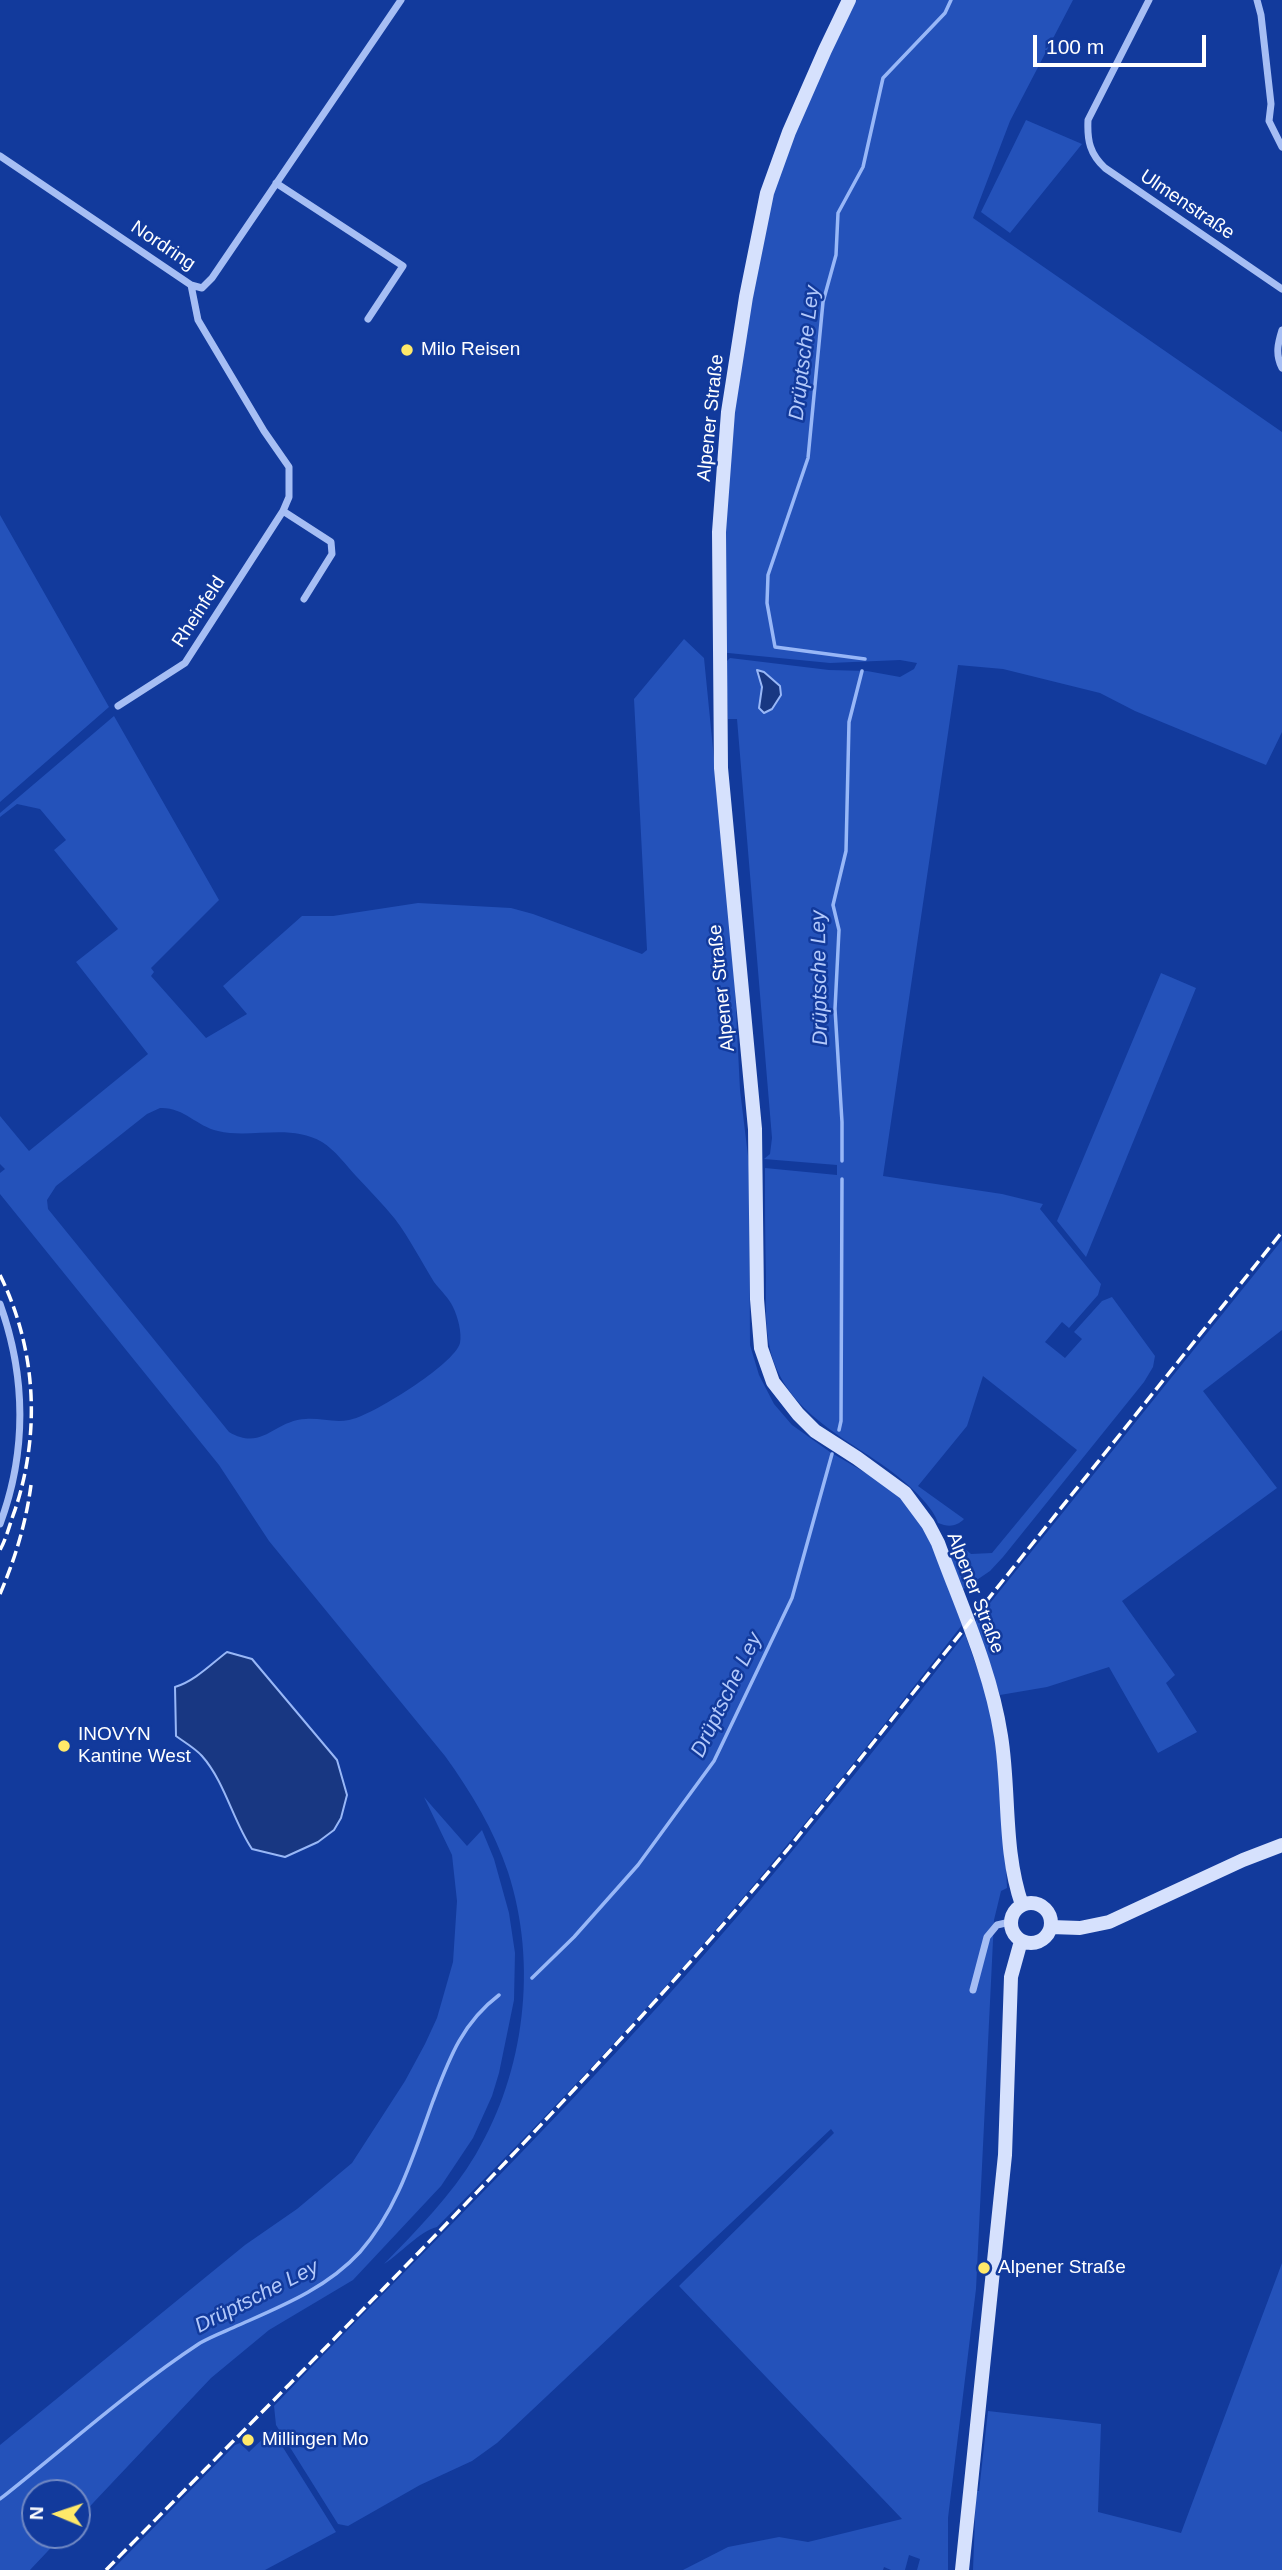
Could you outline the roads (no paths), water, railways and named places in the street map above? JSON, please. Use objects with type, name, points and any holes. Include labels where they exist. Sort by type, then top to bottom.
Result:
[{"type":"street","name":"Nordring","points":[[0,156],[191,285],[201,288],[212,278],[401,0]]},
{"type":"street","name":"Alpener Straße","points":[[849,0],[789,132],[767,193],[752,257],[728,412],[719,532],[721,768],[755,1129],[757,1299],[761,1348],[773,1382],[798,1414],[816,1431],[905,1493],[928,1524],[938,1543],[996,1706],[1007,1781],[1010,1863],[1022,1905]]},
{"type":"street","name":"Ulmenstraße","points":[[1149,0],[1088,120],[1087,136],[1096,159],[1105,168],[1282,289]]},
{"type":"street","points":[[1257,0],[1271,104],[1269,121],[1282,147]]},
{"type":"street","points":[[276,183],[403,266],[368,319]]},
{"type":"street","name":"Rheinfeld","points":[[118,706],[185,663],[283,511],[289,497],[289,467],[264,431],[198,320],[191,285]]},
{"type":"street","points":[[1282,330],[1277,345],[1278,360],[1282,368]]},
{"type":"street","points":[[283,511],[331,542],[332,554],[304,599]]},
{"type":"street","points":[[0,1304],[17,1364],[21,1418],[16,1465],[0,1524]]},
{"type":"street","points":[[1051,1927],[1080,1928],[1109,1922],[1243,1860],[1282,1845]]},
{"type":"street","points":[[1034,1903],[1045,1908],[1051,1920],[1051,1927],[1040,1941],[1027,1943],[1013,1933],[1010,1922],[1013,1912],[1022,1905],[1034,1903]]},
{"type":"street","points":[[973,1990],[987,1937],[997,1925],[1010,1922]]},
{"type":"street","points":[[962,2570],[1005,2155],[1011,1977],[1021,1941]]},
{"type":"waterway","name":"Drüptsche Ley","points":[[865,659],[775,647],[767,603],[768,575],[808,458],[823,302],[836,255],[838,213],[863,167],[883,78],[945,13],[951,0]]},
{"type":"waterway","name":"Drüptsche Ley","points":[[842,1161],[835,1009],[839,930],[833,905],[846,851],[849,722],[862,671]]},
{"type":"waterway","name":"Drüptsche Ley","points":[[839,1430],[842,1179]]},
{"type":"waterway","name":"Drüptsche Ley","points":[[532,1978],[574,1937],[638,1865],[714,1761],[792,1598],[832,1454]]},
{"type":"waterway","name":"Drüptsche Ley","points":[[0,2499],[174,2361],[205,2340],[319,2286],[360,2252],[385,2218],[395,2199],[458,2043],[475,2017],[499,1995]]},
{"type":"railway","points":[[106,2570],[454,2216],[707,1943],[788,1849],[1282,1232]]},
{"type":"railway","points":[[0,1275],[21,1332],[31,1391],[29,1451],[15,1510],[0,1550]]},
{"type":"railway","points":[[0,1594],[19,1541],[31,1485]]},
{"type":"place","name":"Milo Reisen","points":[[407,350]]},
{"type":"place","name":"INOVYN Kantine West","points":[[64,1746]]},
{"type":"place","name":"Alpener Straße","points":[[984,2268]]},
{"type":"place","name":"Millingen Mo","points":[[248,2440]]}]
